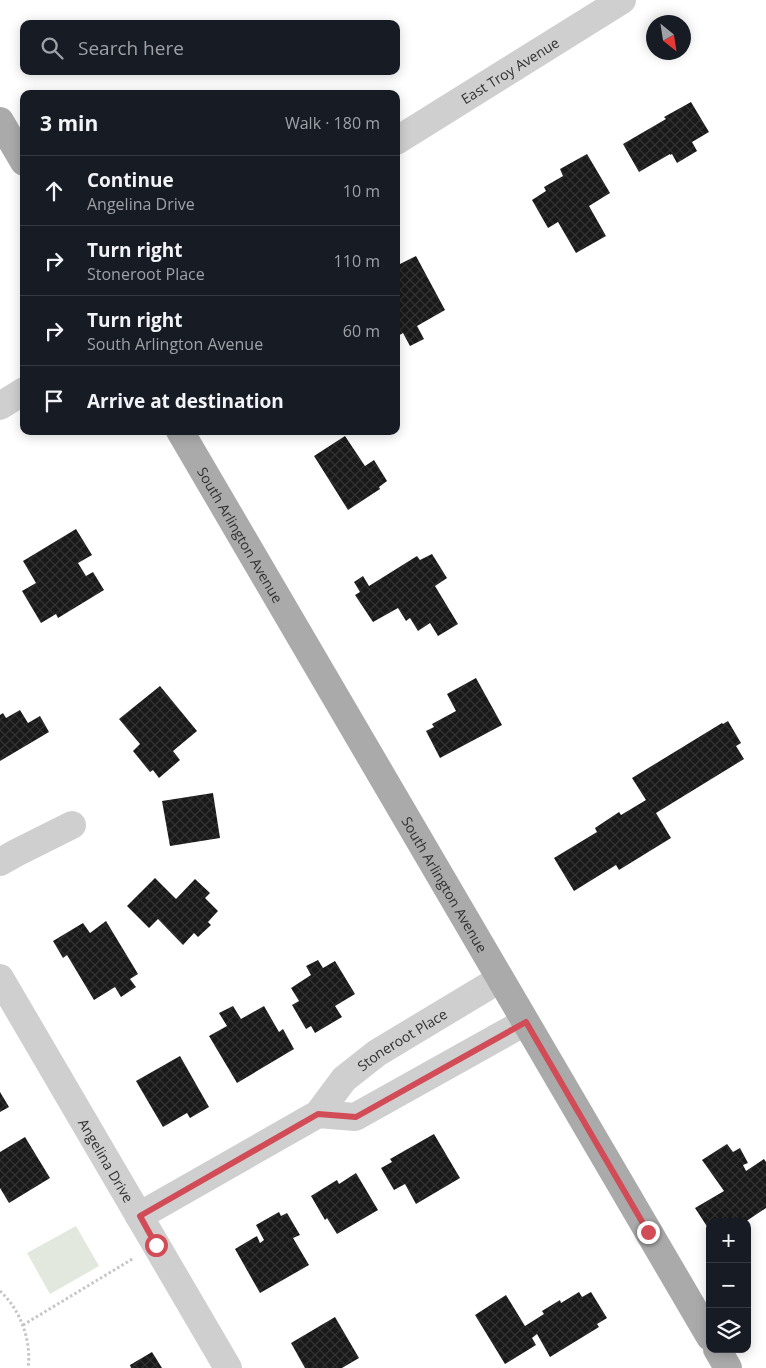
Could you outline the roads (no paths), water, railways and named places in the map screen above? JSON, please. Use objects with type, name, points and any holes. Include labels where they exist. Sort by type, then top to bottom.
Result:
[{"type":"main road","points":[[0,121],[20,155]]},
{"type":"main road","name":"South Arlington Avenue","points":[[182,435],[706,1330]]},
{"type":"main road","points":[[719,1353],[728,1368]]},
{"type":"street","name":"East Troy Avenue","points":[[400,139],[622,0]]},
{"type":"street","points":[[0,406],[20,394]]},
{"type":"street","points":[[0,862],[72,824]]},
{"type":"street","name":"Angelina Drive","points":[[0,978],[228,1368]]},
{"type":"street","name":"Stoneroot Place","points":[[140,1216],[318,1114],[344,1079],[376,1053],[500,979]]},
{"type":"street","points":[[318,1114],[356,1117],[526,1022]]}]
